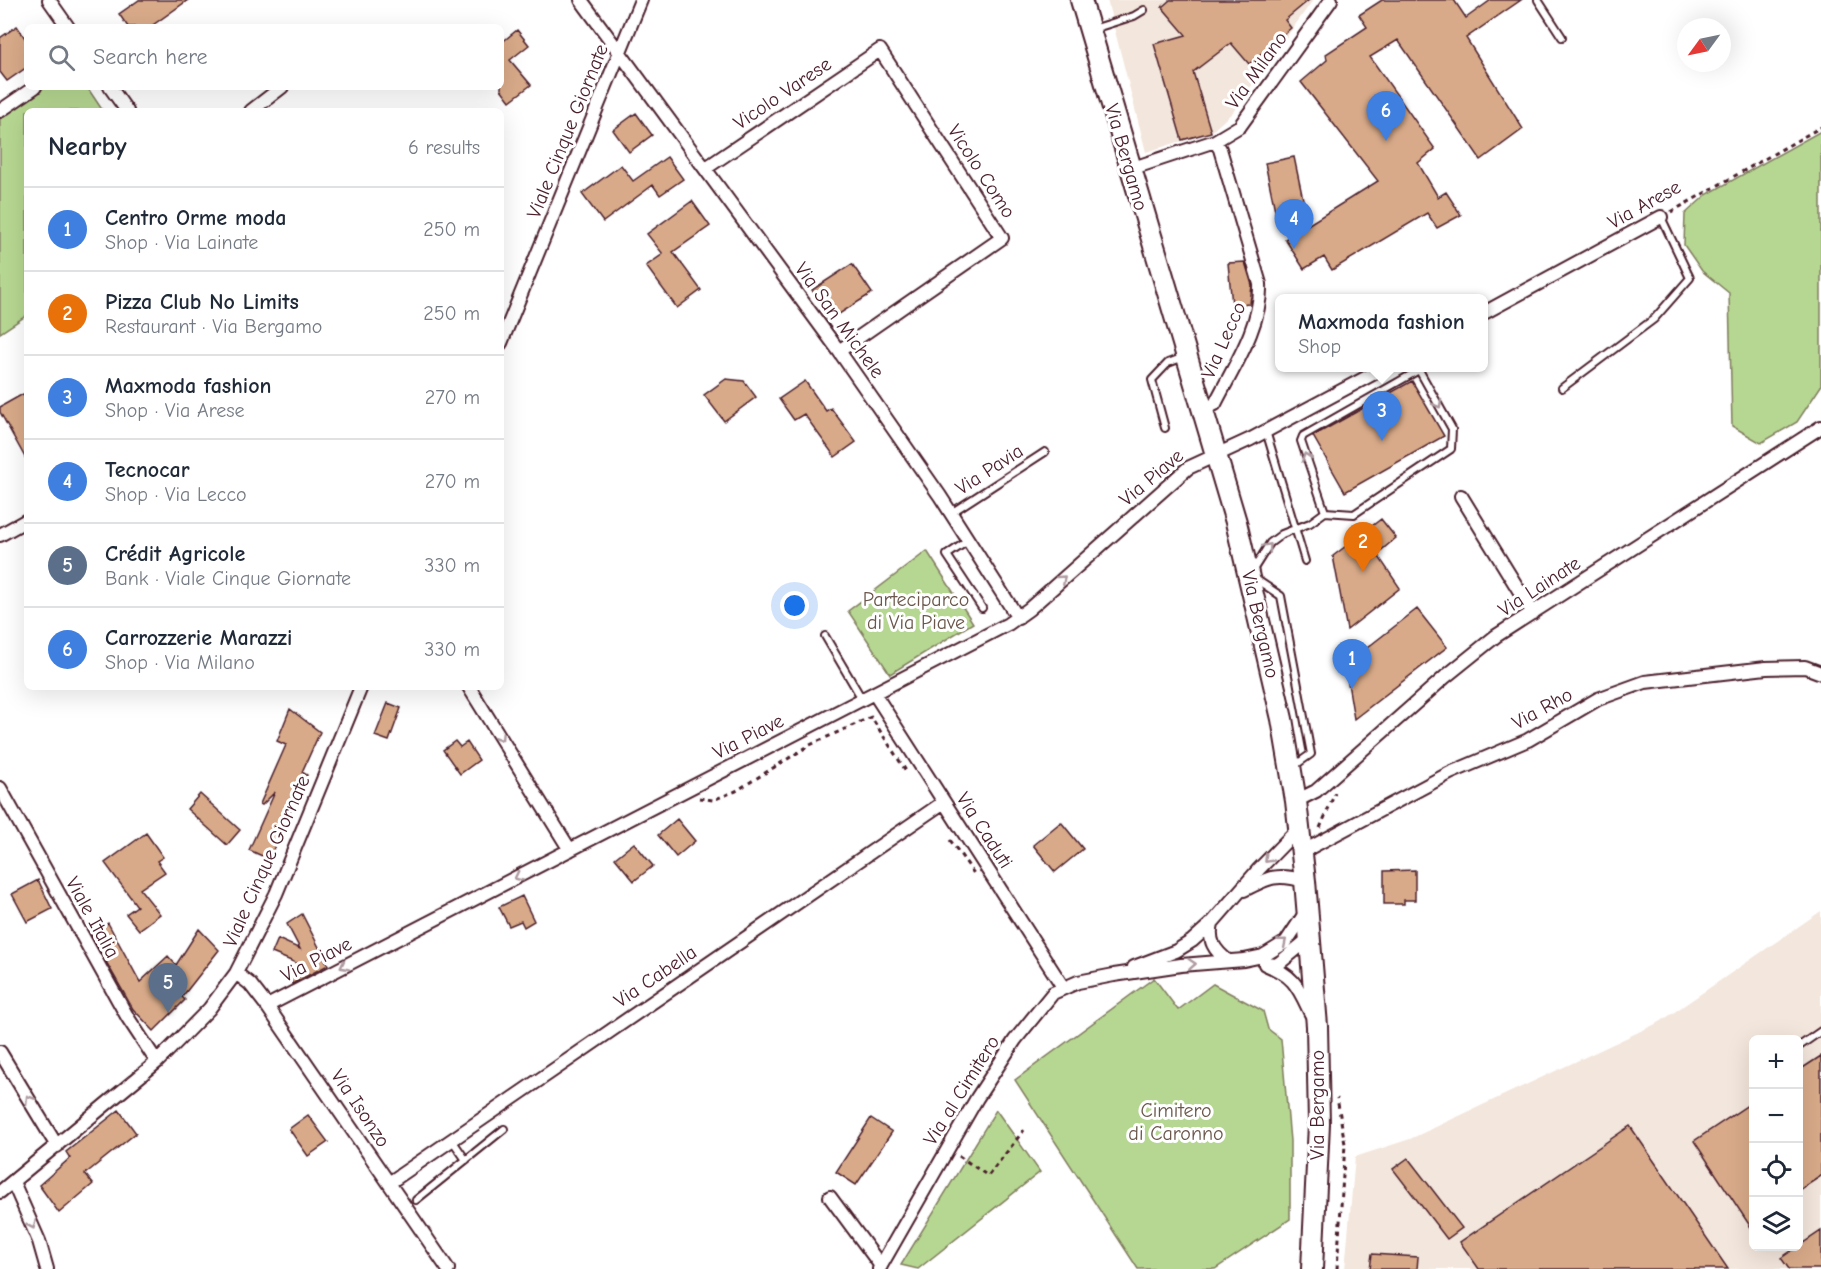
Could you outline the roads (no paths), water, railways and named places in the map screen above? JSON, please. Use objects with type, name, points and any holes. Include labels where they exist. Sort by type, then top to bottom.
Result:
[{"type":"main road","name":"Via Bergamo","points":[[1081,0],[1250,575],[1271,663],[1291,768],[1299,828],[1310,848],[1305,881],[1317,1026],[1320,1124],[1312,1269]]},
{"type":"street","name":"Via San Michele","points":[[581,0],[839,351],[951,513],[1018,618]]},
{"type":"street","name":"Viale Cinque Giornate","points":[[504,336],[641,0]]},
{"type":"street","name":"Via Milano","points":[[1130,169],[1215,141],[1240,126],[1331,0]]},
{"type":"street","points":[[52,1],[66,24]]},
{"type":"street","name":"Vicolo Varese","points":[[705,168],[880,50]]},
{"type":"street","name":"Vicolo Como","points":[[839,351],[1002,238],[880,50]]},
{"type":"street","points":[[0,111],[31,90]]},
{"type":"street","points":[[112,90],[125,108]]},
{"type":"street","points":[[255,108],[278,90]]},
{"type":"street","name":"Via Lecco","points":[[1203,410],[1215,404],[1254,324],[1261,302],[1260,284],[1220,149],[1215,141]]},
{"type":"street","name":"Via Arese","points":[[1488,311],[1661,217]]},
{"type":"street","points":[[1216,453],[1266,431],[1376,372]]},
{"type":"street","name":"Via Lainate","points":[[1296,801],[1326,783],[1471,654],[1821,427]]},
{"type":"street","name":"Via Piave","points":[[267,1006],[1018,618],[1188,468],[1216,453]]},
{"type":"street","points":[[1461,496],[1533,613]]},
{"type":"street","points":[[0,535],[24,522]]},
{"type":"street","name":"Via Rho","points":[[1310,848],[1449,773],[1528,740],[1598,699],[1646,682],[1766,668],[1805,668],[1821,673]]},
{"type":"street","name":"Viale Cinque Giornate","points":[[0,1192],[157,1062],[210,1009],[236,973],[276,894],[360,690]]},
{"type":"street","points":[[471,690],[570,850]]},
{"type":"street","name":"Via Caduti","points":[[874,693],[1063,987]]},
{"type":"street","name":"Viale Italia","points":[[0,788],[128,1018],[157,1062]]},
{"type":"street","name":"Via Cabella","points":[[389,1183],[944,802]]},
{"type":"street","points":[[1114,975],[1176,951],[1212,924],[1299,828]]},
{"type":"street","points":[[1240,892],[1277,876],[1285,875],[1305,881]]},
{"type":"street","points":[[1114,975],[1263,956],[1286,942],[1308,906]]},
{"type":"street","points":[[1212,924],[1209,935],[1216,951],[1228,961]]},
{"type":"street","points":[[1244,960],[1277,964],[1311,937]]},
{"type":"street","points":[[1265,964],[1285,972],[1300,989],[1317,1026]]},
{"type":"street","name":"Via Isonzo","points":[[236,973],[250,984],[267,1006],[448,1269]]},
{"type":"street","name":"Via al Cimitero","points":[[880,1268],[983,1090],[1043,1003],[1063,987],[1114,975]]},
{"type":"street","points":[[0,1052],[57,1146]]},
{"type":"street","points":[[13,1182],[39,1242],[47,1269]]},
{"type":"street","points":[[830,1197],[880,1268]]},
{"type":"lane","points":[[1538,0],[1562,37]]},
{"type":"lane","points":[[1090,30],[1134,16],[1144,10]]},
{"type":"lane","points":[[1562,388],[1654,319],[1690,278],[1661,217]]},
{"type":"lane","points":[[1165,428],[1152,380],[1168,363],[1186,356]]},
{"type":"lane","points":[[1325,512],[1301,441],[1303,436],[1415,372]]},
{"type":"lane","points":[[1250,575],[1270,543],[1325,512],[1354,514],[1451,449],[1452,429],[1420,372]]},
{"type":"lane","points":[[1266,431],[1305,561]]},
{"type":"lane","name":"Via Pavia","points":[[951,513],[1045,452]]},
{"type":"lane","points":[[969,540],[947,555],[982,608]]},
{"type":"lane","points":[[825,636],[862,699]]},
{"type":"lane","points":[[1803,1044],[1821,1031]]},
{"type":"lane","points":[[416,1200],[504,1129]]},
{"type":"lane","points":[[452,1140],[466,1160]]},
{"type":"place","name":"Carrozzerie Marazzi","points":[[1386,141]]},
{"type":"place","name":"Tecnocar","points":[[1294,249]]},
{"type":"place","name":"Maxmoda fashion","points":[[1382,441]]},
{"type":"place","name":"Pizza Club No Limits","points":[[1363,572]]},
{"type":"place","name":"Centro Orme moda","points":[[1352,689]]},
{"type":"place","name":"Crédit Agricole","points":[[168,1013]]},
{"type":"park label","name":"Parteciparco di Via Piave","points":[[916,610]]},
{"type":"park label","name":"Cimitero di Caronno","points":[[1176,1122]]}]
